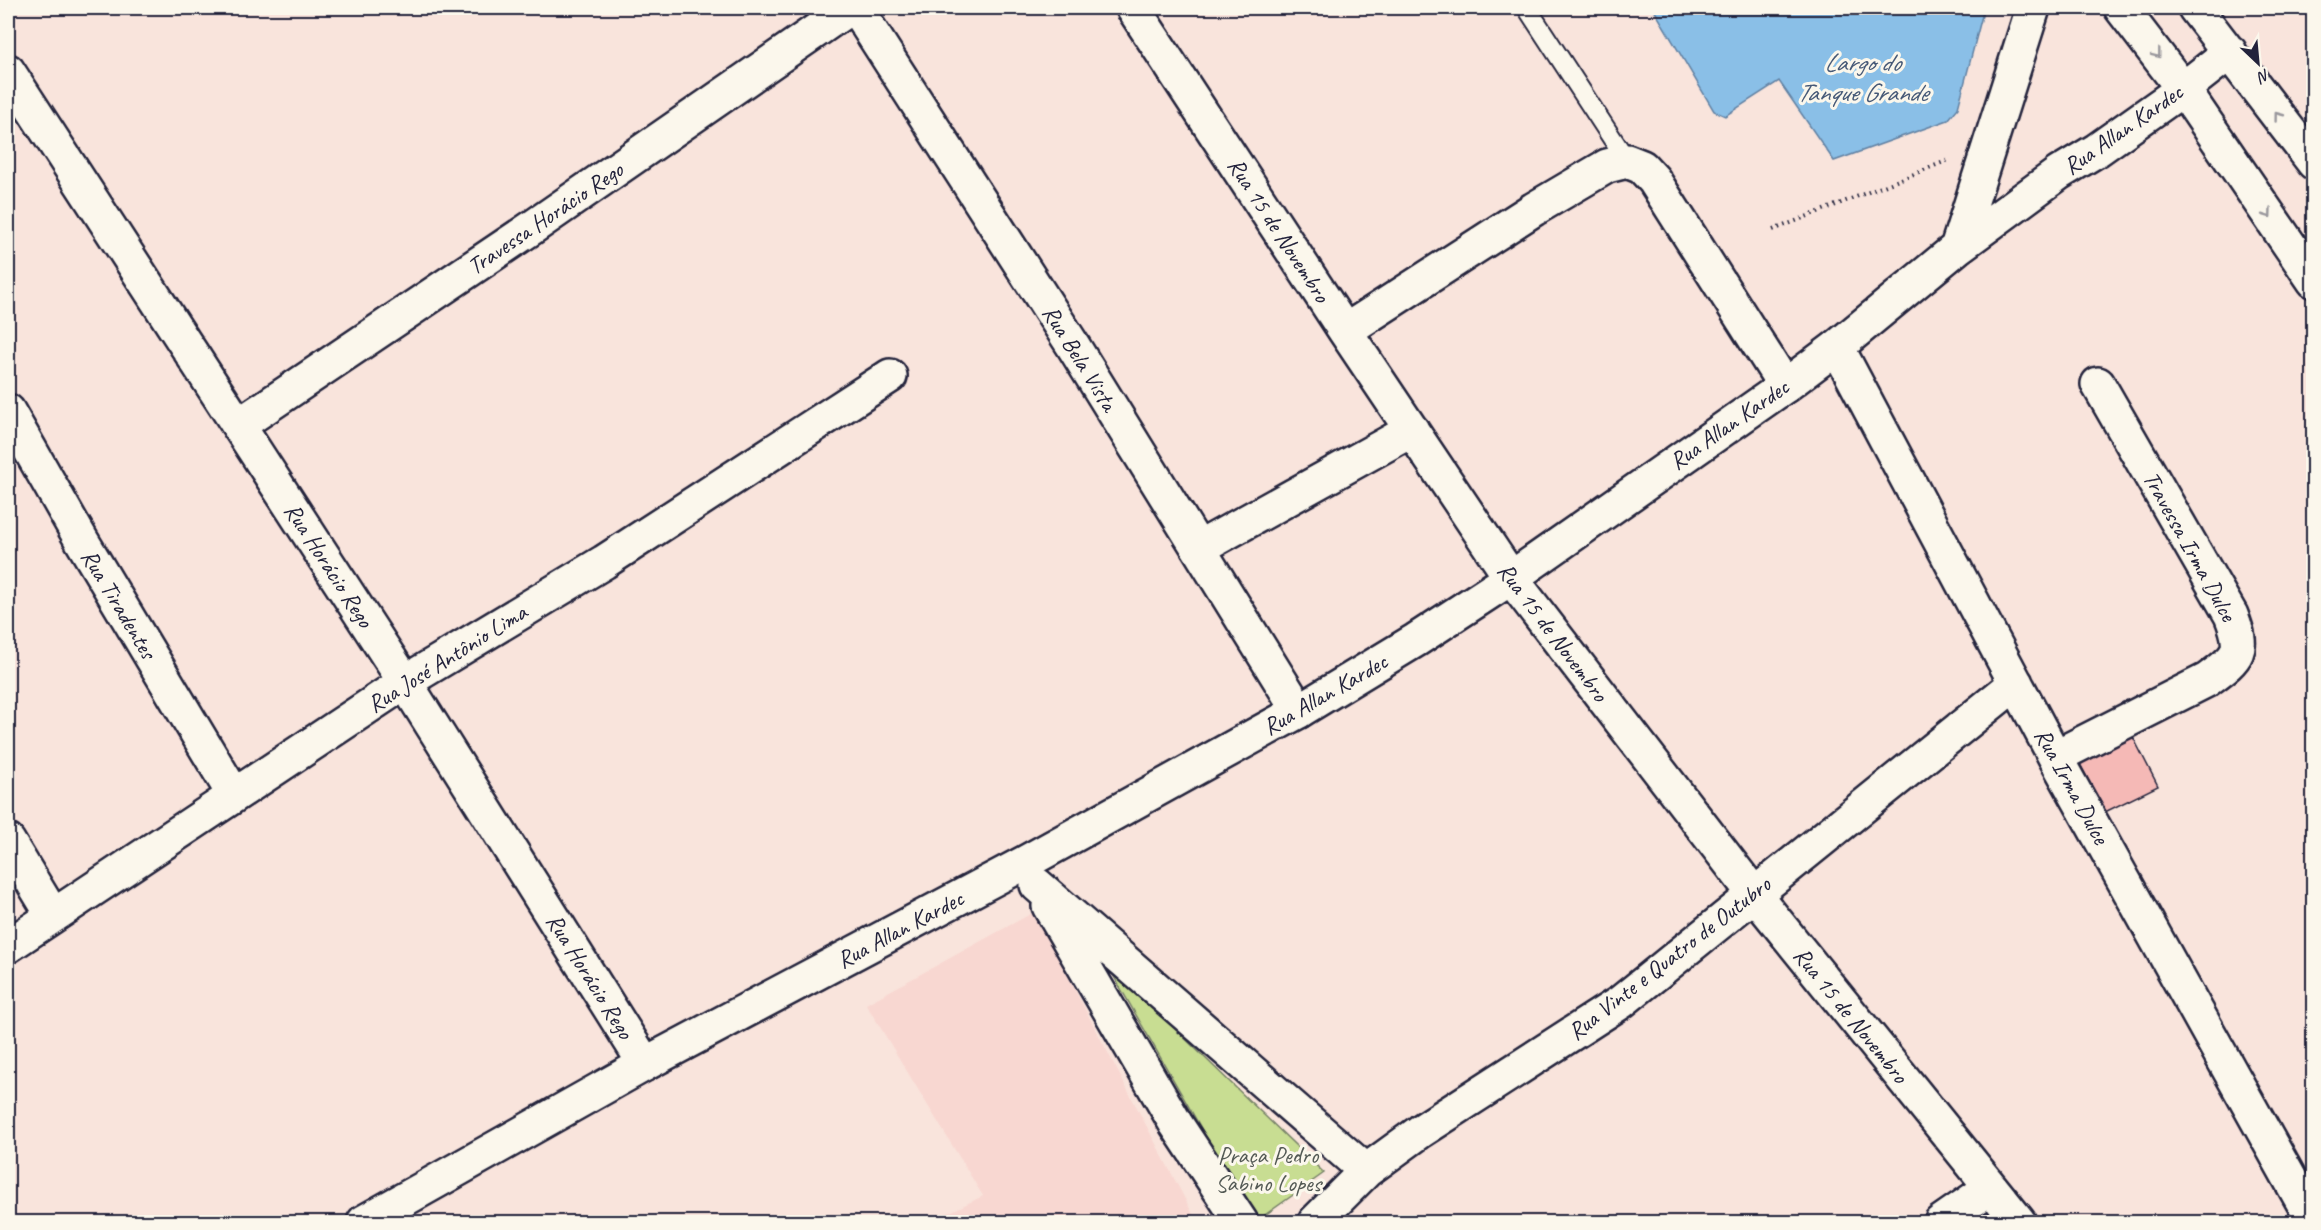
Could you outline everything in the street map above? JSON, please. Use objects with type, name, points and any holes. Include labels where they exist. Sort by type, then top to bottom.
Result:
[{"type":"street","name":"Travessa Horácio Rego","points":[[239,425],[533,227],[849,8]]},
{"type":"street","name":"Rua Bela Vista","points":[[856,8],[1072,344],[1299,711]]},
{"type":"street","name":"Rua 15 de Novembro","points":[[1133,8],[1345,331],[1511,578],[1754,894],[2019,1222]]},
{"type":"street","points":[[1957,248],[2033,8]]},
{"type":"street","points":[[2121,8],[2183,88],[2313,282]]},
{"type":"street","points":[[2195,8],[2313,163]]},
{"type":"street","name":"Rua Allan Kardec","points":[[364,1222],[645,1064],[1032,874],[1416,640],[1511,578],[1785,386],[1837,347],[1957,248],[2059,173],[2097,150],[2230,52]]},
{"type":"street","name":"Rua Horácio Rego","points":[[8,71],[405,682],[645,1064]]},
{"type":"street","points":[[1345,331],[1534,209],[1607,166],[1627,161],[1642,167],[1654,180],[1785,386]]},
{"type":"street","name":"Rua Irma Dulce","points":[[1837,347],[2055,757],[2313,1222]]},
{"type":"street","name":"Rua José Antônio Lima","points":[[8,946],[52,914],[405,682],[604,561],[890,376]]},
{"type":"street","name":"Travessa Irma Dulce","points":[[2055,757],[2207,680],[2238,652],[2240,637],[2231,615],[2098,384]]},
{"type":"street","name":"Rua Tiradentes","points":[[8,411],[82,542],[234,795]]},
{"type":"street","points":[[1199,548],[1412,430]]},
{"type":"street","name":"Rua Vinte e Quatro de Outubro","points":[[1315,1222],[1366,1171],[1421,1131],[1621,1002],[2016,683]]},
{"type":"street","points":[[8,841],[52,914]]},
{"type":"street","points":[[1032,874],[1366,1171]]},
{"type":"street","points":[[1032,874],[1176,1124],[1241,1222]]},
{"type":"street","points":[[1941,1222],[1990,1188]]},
{"type":"lane","points":[[1527,8],[1627,161]]},
{"type":"path","points":[[1773,230],[1956,157]]},
{"type":"shaded area","points":[[1034,912],[1197,1222],[929,1222],[983,1196],[866,1004]]},
{"type":"green space","name":"Praça Pedro Sabino Lopes","points":[[1105,961],[1324,1173],[1255,1222]]},
{"type":"water","name":"Largo do Tanque Grande","points":[[1653,8],[1984,8],[1958,108],[1948,120],[1834,161],[1779,81],[1725,116],[1714,111]]},
{"type":"building","points":[[2132,735],[2158,786],[2105,812],[2079,762]]}]
